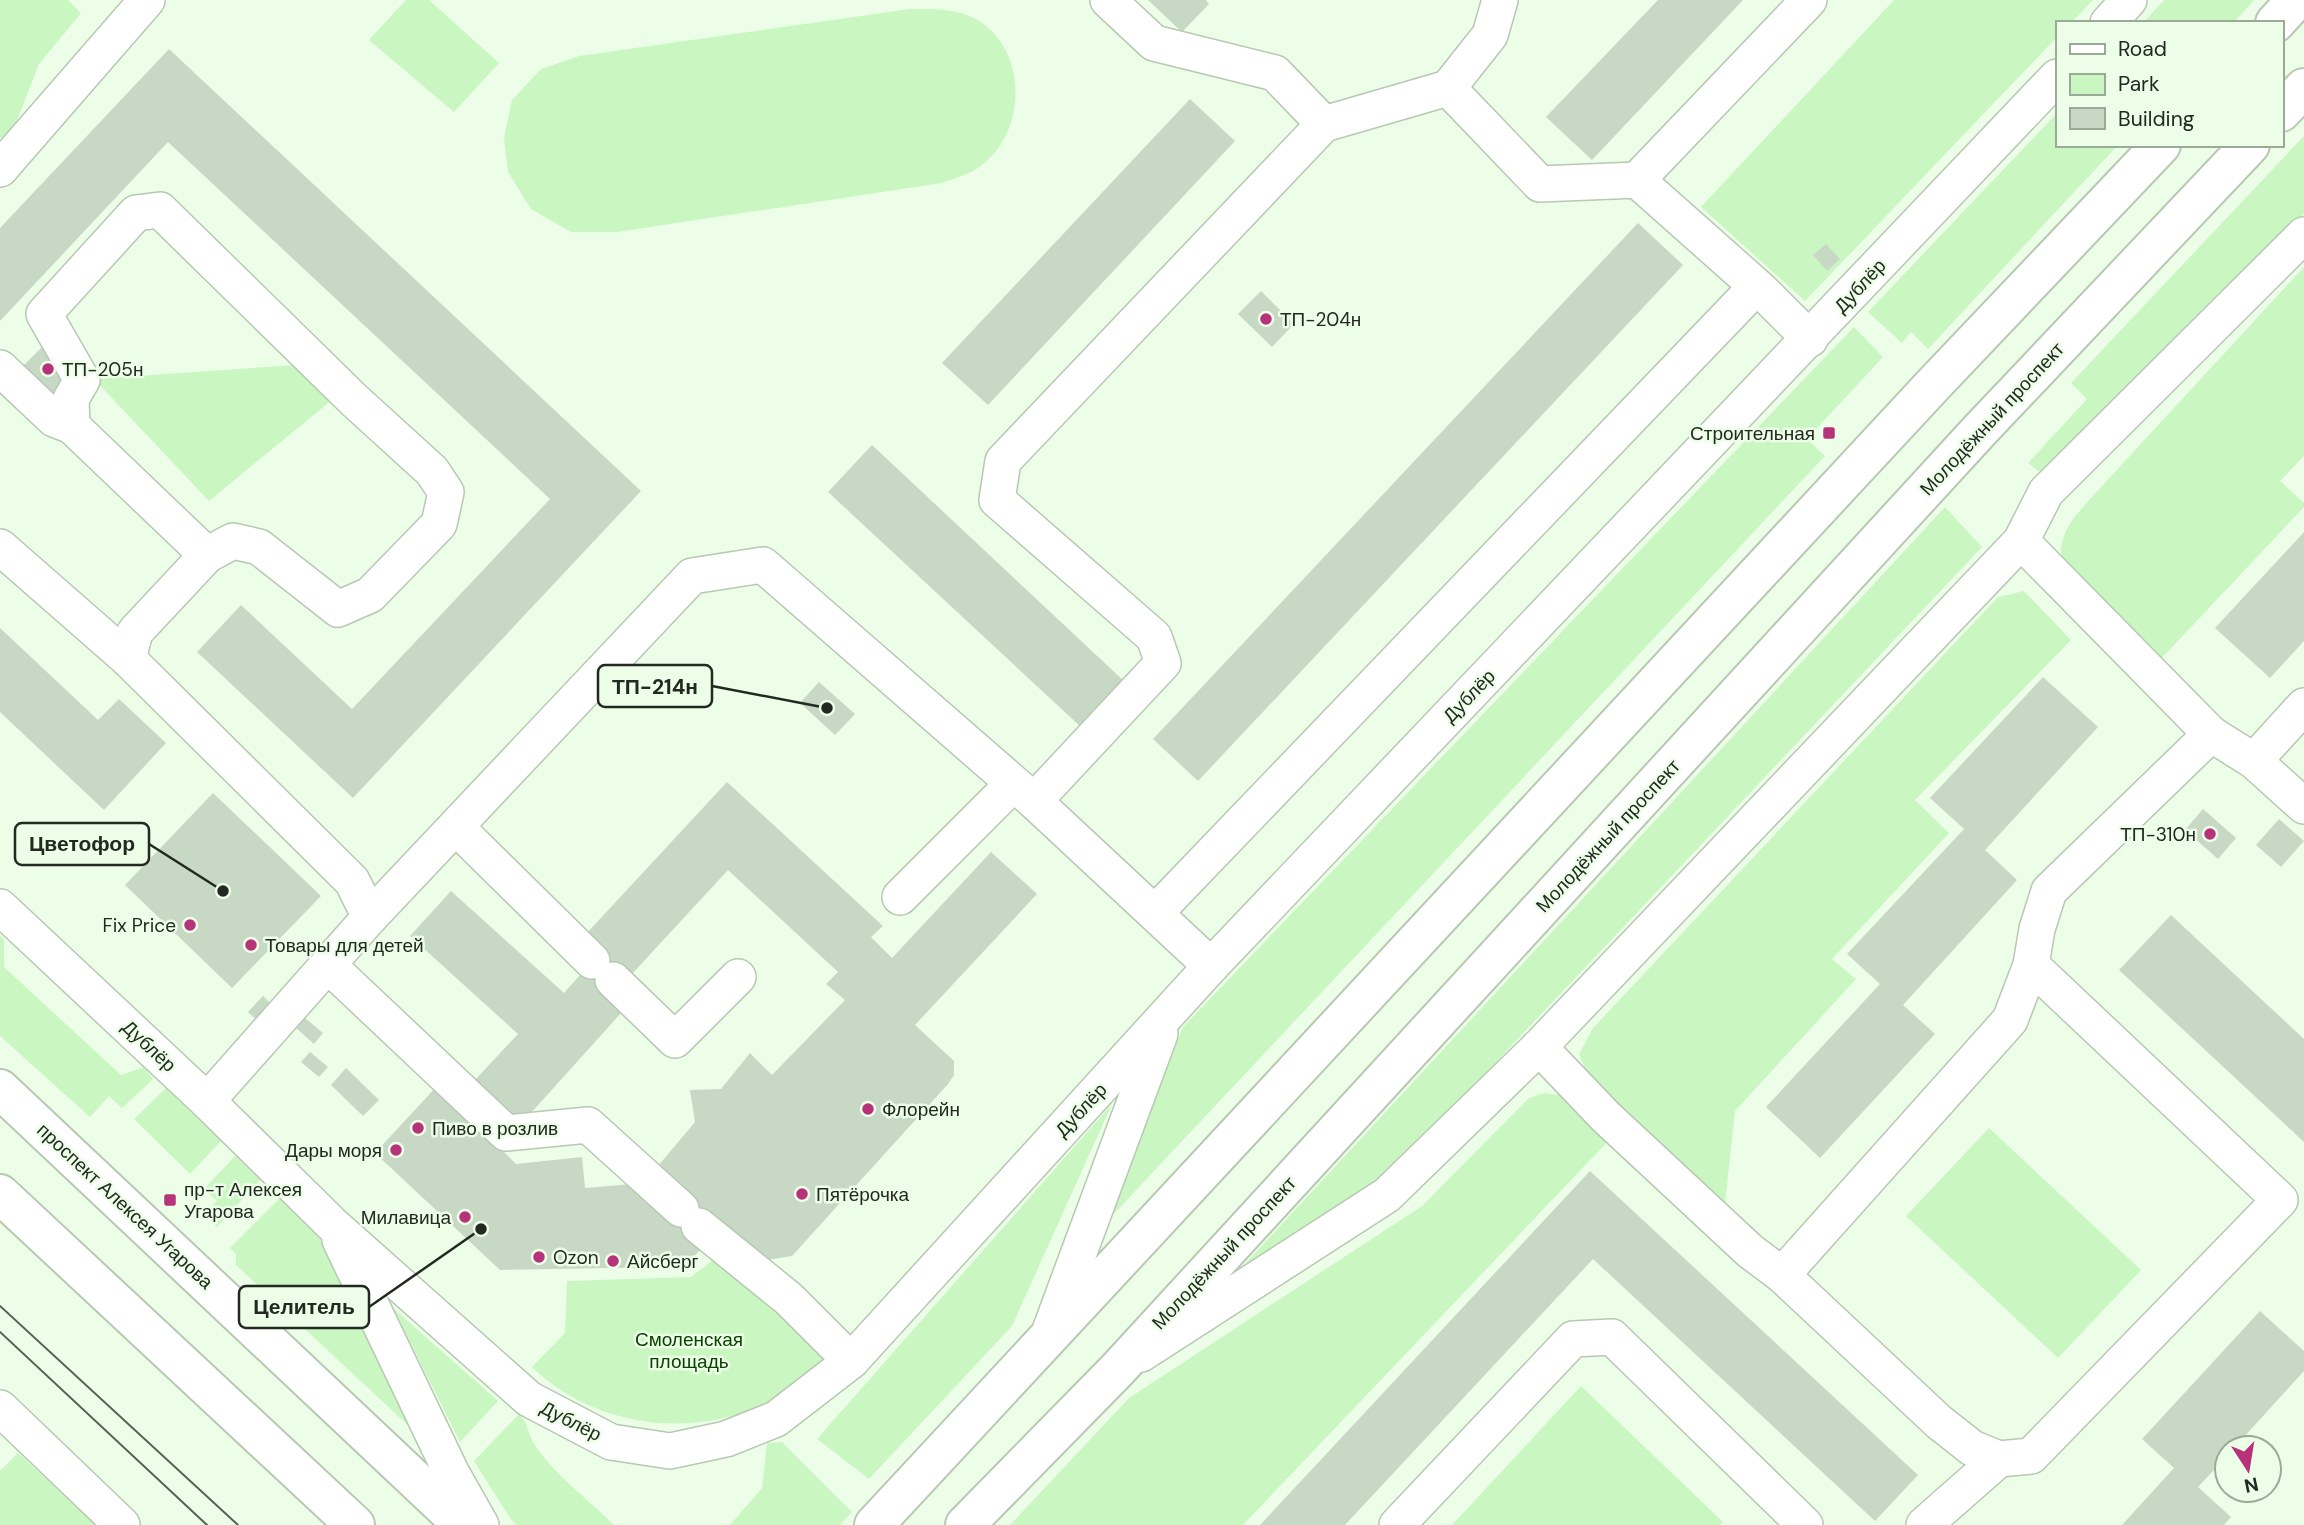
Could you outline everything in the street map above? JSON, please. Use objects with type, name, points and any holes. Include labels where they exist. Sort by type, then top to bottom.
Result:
[{"type":"main road","points":[[2277,21],[2297,0]]},
{"type":"main road","points":[[2283,110],[2304,88]]},
{"type":"main road","points":[[874,1525],[1933,385],[2159,147]]},
{"type":"main road","name":"Молодёжный проспект","points":[[965,1525],[1118,1369],[1980,430],[2248,147]]},
{"type":"main road","name":"проспект Алексея Угарова","points":[[0,1089],[463,1525]]},
{"type":"main road","points":[[0,1194],[355,1525]]},
{"type":"street","points":[[1108,0],[1154,43],[1275,73],[1324,124]]},
{"type":"street","points":[[900,897],[1023,792],[1163,663],[1154,637],[997,500],[1003,461],[1324,124],[1448,88],[1490,35],[1497,11],[1528,0]]},
{"type":"street","points":[[1448,88],[1540,184],[1637,180],[1809,0]]},
{"type":"street","points":[[2110,21],[2129,0]]},
{"type":"street","points":[[0,169],[139,3]]},
{"type":"street","name":"Дублёр","points":[[0,907],[207,1101],[333,1225],[529,1399],[611,1441],[670,1451],[726,1439],[776,1419],[851,1362],[1211,966],[1810,339],[2056,77]]},
{"type":"street","points":[[1637,180],[1810,339]]},
{"type":"street","points":[[72,426],[71,399],[82,380],[44,314],[136,213],[160,210],[354,400],[432,471],[446,492],[439,524],[370,594],[338,609],[259,547],[233,541],[207,555],[135,632],[128,659]]},
{"type":"street","points":[[1118,1369],[1387,1195],[1539,1047],[2021,541],[2046,492],[2304,235]]},
{"type":"street","points":[[1155,913],[1756,287]]},
{"type":"street","points":[[0,368],[54,419],[72,426],[207,555]]},
{"type":"street","points":[[2021,541],[2211,734],[2254,761],[2304,806]]},
{"type":"street","points":[[0,547],[128,659],[352,881],[370,917]]},
{"type":"street","points":[[207,1101],[370,917],[457,828],[692,576],[763,565],[1023,792],[1211,966]]},
{"type":"street","points":[[2254,761],[2304,706]]},
{"type":"street","points":[[1782,1275],[2010,1020],[2031,964],[2037,929],[2049,891],[2211,734]]},
{"type":"street","points":[[457,828],[675,1040],[738,977]]},
{"type":"street","points":[[1539,1047],[1606,1117],[1750,1251],[1782,1275],[1939,1422],[1972,1447],[1999,1459],[2031,1456],[2280,1200],[2031,964]]},
{"type":"street","points":[[328,965],[506,1133],[588,1125],[690,1217],[789,1299],[851,1362]]},
{"type":"street","points":[[1048,1337],[1166,1018]]},
{"type":"street","points":[[333,1225],[451,1472],[481,1525]]},
{"type":"street","points":[[1397,1525],[1573,1339],[1612,1337],[1805,1525]]},
{"type":"street","points":[[6,1426],[122,1525]]},
{"type":"street","points":[[1924,1525],[1999,1459]]},
{"type":"green space","points":[[0,0],[68,0],[81,13],[39,64],[11,136],[0,138]]},
{"type":"green space","points":[[406,0],[429,0],[499,63],[454,112],[369,40]]},
{"type":"green space","points":[[1894,0],[2093,0],[2073,21],[2056,21],[2056,38],[1805,301],[1701,207]]},
{"type":"green space","points":[[2164,0],[2254,0],[2235,21],[2145,21]]},
{"type":"green space","points":[[910,9],[951,11],[974,18],[993,32],[1006,50],[1013,71],[1013,117],[1004,138],[991,157],[966,174],[942,183],[617,232],[571,232],[531,209],[508,172],[504,138],[512,100],[541,69],[579,56]]},
{"type":"green space","points":[[2056,114],[2056,147],[2116,147],[1928,349],[1911,332],[1902,343],[1868,312]]},
{"type":"green space","points":[[2304,136],[2304,214],[2044,475],[2028,463],[2087,399],[2071,383]]},
{"type":"green space","points":[[2304,267],[2304,456],[2280,481],[2304,503],[2304,507],[2159,661],[2101,608],[2072,576],[2064,562],[2062,541],[2071,522],[2090,499]]},
{"type":"green space","points":[[1854,327],[1883,357],[1807,439],[1825,456],[1109,1219],[1183,1027]]},
{"type":"green space","points":[[295,365],[333,399],[209,501],[94,379]]},
{"type":"green space","points":[[1945,507],[1982,547],[1379,1186],[1220,1291]]},
{"type":"green space","points":[[2024,591],[2071,640],[1915,800],[1949,833],[1832,959],[1856,979],[1735,1111],[1724,1213],[1594,1091],[1579,1054],[1593,1028],[1998,597]]},
{"type":"green space","points":[[0,936],[4,939],[4,967],[121,1075],[144,1067],[153,1079],[122,1108],[109,1096],[90,1117],[0,1036]]},
{"type":"green space","points":[[166,1088],[221,1141],[190,1174],[134,1119]]},
{"type":"green space","points":[[1544,1093],[1560,1095],[1611,1138],[1243,1525],[1010,1525],[1129,1398],[1422,1206],[1529,1098]]},
{"type":"green space","points":[[1112,1104],[1012,1326],[869,1479],[817,1439]]},
{"type":"green space","points":[[1989,1128],[2141,1270],[2058,1358],[1906,1216]]},
{"type":"green space","points":[[235,1156],[260,1180],[217,1227],[203,1214],[217,1201],[204,1189]]},
{"type":"green space","points":[[280,1198],[319,1237],[411,1428],[236,1265],[236,1254],[230,1248]]},
{"type":"green space","name":"Смоленская площадь","points":[[713,1260],[777,1312],[825,1360],[794,1387],[759,1407],[720,1419],[680,1424],[640,1421],[601,1410],[564,1392],[532,1367],[565,1333],[567,1281],[691,1277]]},
{"type":"green space","points":[[393,1308],[498,1401],[460,1442]]},
{"type":"green space","points":[[1581,1386],[1723,1522],[1720,1525],[1452,1525]]},
{"type":"green space","points":[[519,1414],[533,1442],[549,1464],[614,1525],[517,1525],[510,1518],[474,1461]]},
{"type":"green space","points":[[782,1442],[852,1512],[840,1525],[730,1525],[762,1488],[767,1443]]},
{"type":"green space","points":[[18,1453],[96,1525],[0,1525],[0,1471]]},
{"type":"building","points":[[1148,0],[1206,0],[1209,4],[1182,32]]},
{"type":"building","points":[[1658,0],[1743,0],[1592,160],[1546,117]]},
{"type":"building","points":[[169,49],[641,491],[353,798],[197,652],[241,605],[352,709],[550,499],[168,142],[0,321],[0,228]]},
{"type":"building","points":[[1190,99],[1235,141],[988,405],[942,363]]},
{"type":"building","points":[[1638,223],[1683,265],[1198,781],[1153,739]]},
{"type":"building","points":[[1826,244],[1840,259],[1827,271],[1813,255]]},
{"type":"building","name":"ТП-204н","points":[[1261,291],[1294,324],[1272,347],[1238,314]]},
{"type":"building","name":"ТП-205н","points":[[44,345],[72,373],[52,393],[23,366]]},
{"type":"building","points":[[872,445],[1125,682],[1082,728],[828,492]]},
{"type":"building","points":[[2304,532],[2304,641],[2270,678],[2215,628]]},
{"type":"building","points":[[0,628],[98,720],[119,699],[166,743],[104,810],[0,712]]},
{"type":"building","points":[[2043,677],[2098,727],[1985,850],[2017,880],[1903,1005],[1935,1034],[1820,1158],[1766,1107],[1880,984],[1847,954],[1964,829],[1930,798]]},
{"type":"building","points":[[819,682],[855,714],[835,735],[800,703]]},
{"type":"building","points":[[727,782],[883,926],[871,937],[892,958],[991,852],[1037,894],[915,1025],[954,1061],[954,1075],[948,1084],[792,1256],[767,1260],[690,1238],[700,1250],[690,1261],[669,1267],[500,1270],[375,1153],[437,1086],[516,1164],[582,1157],[585,1188],[633,1184],[658,1166],[695,1122],[690,1090],[721,1089],[750,1053],[772,1075],[845,1000],[826,984],[838,972],[728,870],[631,975],[624,968],[601,993],[622,1012],[521,1124],[474,1081],[518,1034],[410,936],[451,891],[564,993],[603,949],[586,934]]},
{"type":"building","points":[[213,793],[321,896],[232,988],[125,885]]},
{"type":"building","name":"ТП-310н","points":[[2203,809],[2236,838],[2218,859],[2185,830]]},
{"type":"building","points":[[2279,819],[2304,841],[2281,867],[2256,845]]},
{"type":"building","points":[[2171,915],[2304,1039],[2304,1142],[2119,970]]},
{"type":"building","points":[[263,996],[276,1009],[262,1025],[248,1012]]},
{"type":"building","points":[[305,1018],[323,1033],[314,1044],[296,1028]]},
{"type":"building","points":[[310,1052],[328,1067],[319,1077],[301,1062]]},
{"type":"building","points":[[346,1068],[379,1100],[363,1116],[331,1085]]},
{"type":"building","points":[[1590,1171],[1918,1475],[1875,1521],[1593,1259],[1345,1525],[1260,1525]]},
{"type":"building","points":[[2260,1311],[2304,1351],[2304,1371],[2247,1434],[2213,1434],[2213,1471],[2198,1487],[2213,1501],[2213,1504],[2217,1504],[2231,1517],[2224,1525],[2122,1525],[2174,1468],[2142,1439]]},
{"type":"tram line","points":[[0,1306],[238,1525]]},
{"type":"tram line","points":[[0,1332],[207,1525]]},
{"type":"place","name":"ТП-204н","points":[[1266,319]]},
{"type":"place","name":"ТП-205н","points":[[48,369]]},
{"type":"place","name":"Строительная","points":[[1829,433]]},
{"type":"place","name":"ТП-214н","points":[[827,708]]},
{"type":"place","name":"ТП-310н","points":[[2210,834]]},
{"type":"place","name":"Цветофор","points":[[223,891]]},
{"type":"place","name":"Fix Price","points":[[190,925]]},
{"type":"place","name":"Товары для детей","points":[[251,945]]},
{"type":"place","name":"Флорейн","points":[[868,1109]]},
{"type":"place","name":"Пиво в розлив","points":[[418,1128]]},
{"type":"place","name":"Дары моря","points":[[396,1150]]},
{"type":"place","name":"Пятёрочка","points":[[802,1194]]},
{"type":"place","name":"пр-т Алексея Угарова","points":[[170,1200]]},
{"type":"place","name":"Милавица","points":[[465,1217]]},
{"type":"place","name":"Целитель","points":[[481,1229]]},
{"type":"place","name":"Ozon","points":[[539,1257]]},
{"type":"place","name":"Айсберг","points":[[613,1261]]}]
